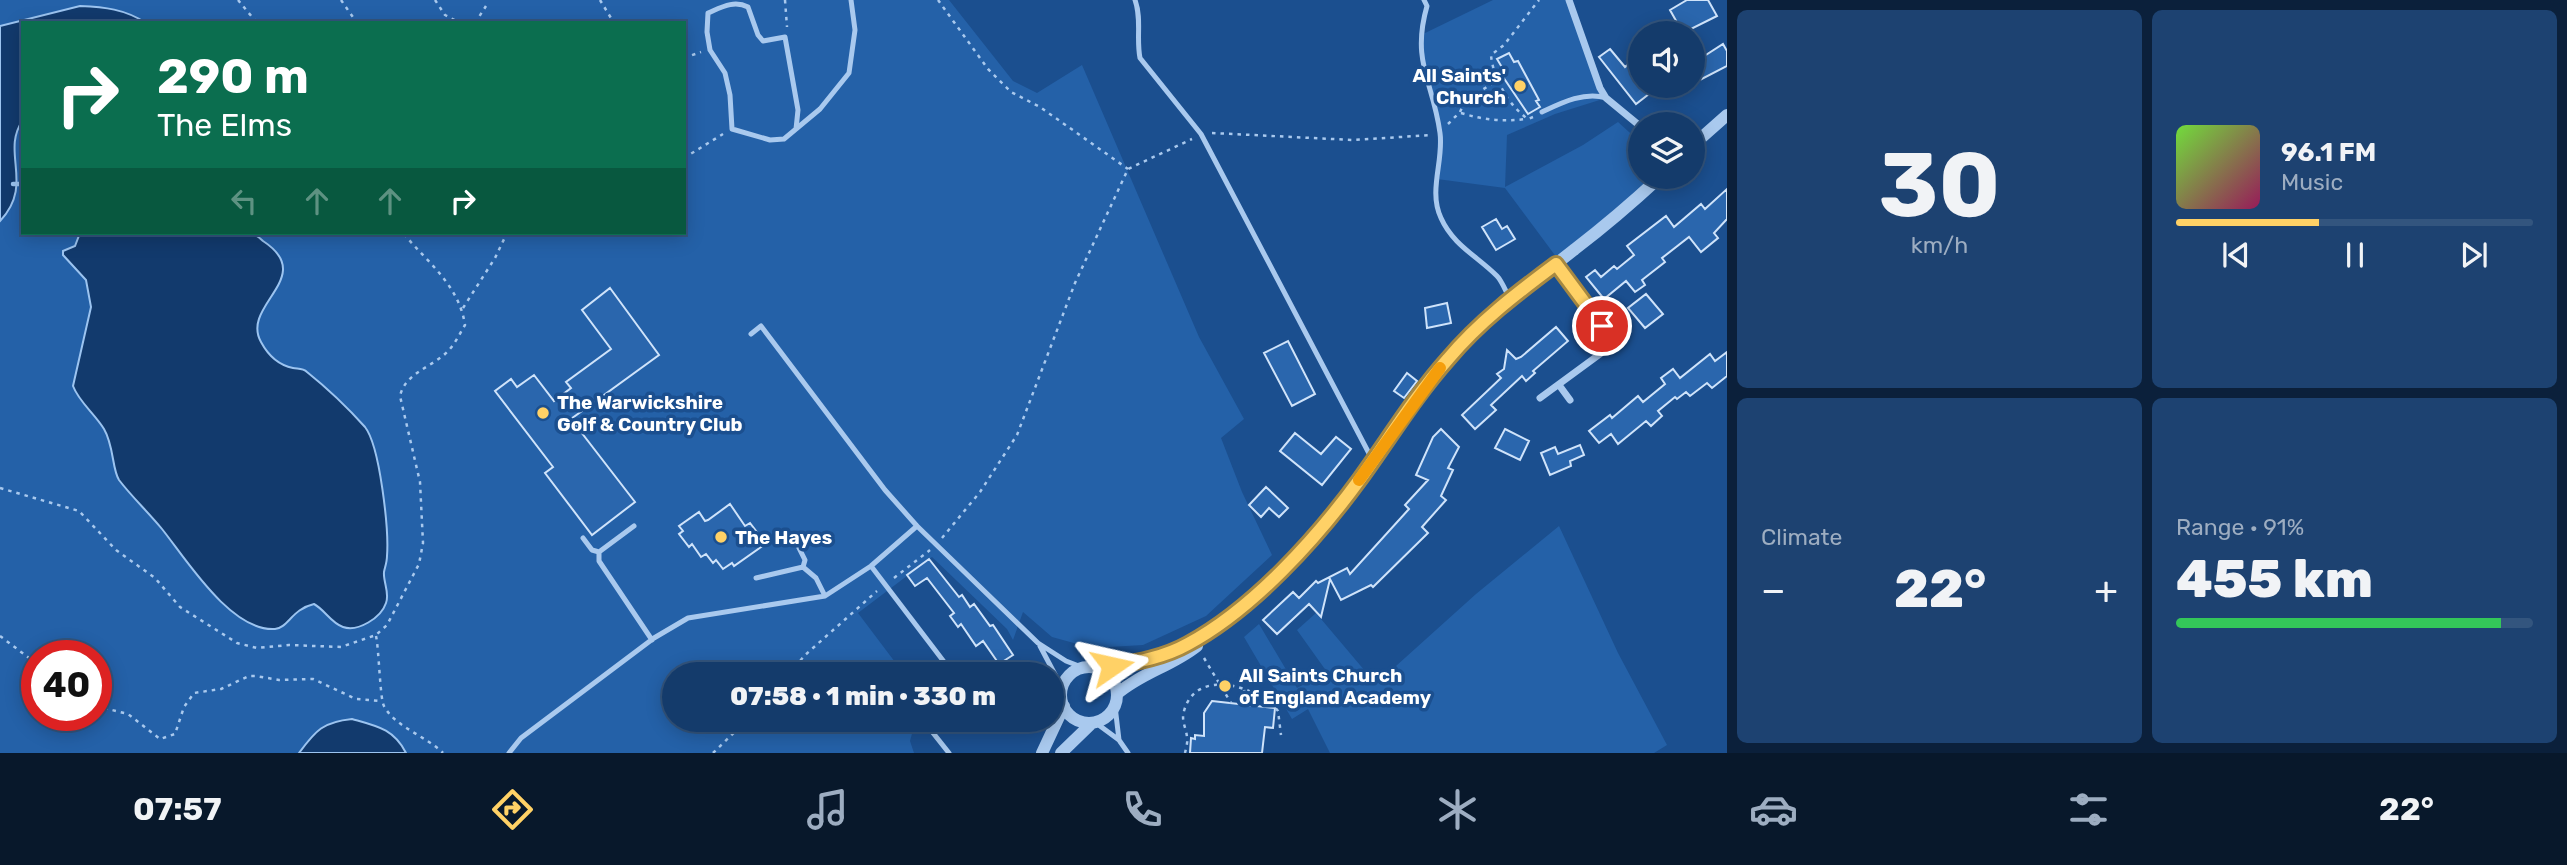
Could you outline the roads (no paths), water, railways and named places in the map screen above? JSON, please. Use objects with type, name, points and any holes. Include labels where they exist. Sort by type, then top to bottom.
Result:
[{"type":"street","points":[[1569,0],[1590,64],[1606,98],[1628,116]]},
{"type":"street","points":[[1705,134],[1727,115]]},
{"type":"street","points":[[1061,753],[1094,723],[1108,716],[1116,700],[1135,680],[1169,665],[1197,646],[1211,630],[1279,571],[1324,524],[1448,359],[1484,321],[1646,189]]},
{"type":"street","points":[[1541,398],[1600,354],[1604,348],[1602,326],[1556,264]]},
{"type":"street","points":[[1559,385],[1570,400]]},
{"type":"street","points":[[1064,684],[1071,674],[1090,668],[1156,658],[1187,645],[1211,630]]},
{"type":"street","points":[[1090,668],[1111,678],[1116,700]]},
{"type":"street","points":[[1064,702],[1074,719],[1094,723]]},
{"type":"street","points":[[1041,753],[1050,732]]},
{"type":"lane","points":[[796,129],[798,110],[785,37],[764,41],[758,35],[748,7],[740,3],[729,4],[708,13],[710,50],[724,73],[732,129],[770,140],[784,139],[796,129],[820,109],[849,73],[855,30],[851,0]]},
{"type":"lane","points":[[1135,0],[1140,13],[1137,43],[1140,58],[1201,135],[1373,461]]},
{"type":"lane","points":[[1424,0],[1427,6],[1421,27],[1420,62],[1440,133],[1437,198],[1440,216],[1464,250],[1498,276],[1510,299]]},
{"type":"lane","points":[[1542,112],[1590,95],[1606,98]]},
{"type":"lane","points":[[751,334],[761,326],[885,490],[917,526],[1038,643],[1066,661],[1090,668]]},
{"type":"lane","points":[[583,538],[592,551],[599,552],[634,526]]},
{"type":"lane","points":[[509,753],[521,738],[652,640],[688,618],[825,596],[871,566],[917,526]]},
{"type":"lane","points":[[799,548],[805,560],[803,566]]},
{"type":"lane","points":[[599,552],[598,561],[652,640]]},
{"type":"lane","points":[[803,566],[816,578],[825,596]]},
{"type":"lane","points":[[756,578],[803,566]]},
{"type":"lane","points":[[871,566],[944,662]]},
{"type":"lane","points":[[1038,643],[1048,662]]},
{"type":"lane","points":[[1116,700],[1119,740]]},
{"type":"lane","points":[[1094,723],[1119,740],[1128,753]]},
{"type":"lane","points":[[932,732],[949,753]]},
{"type":"waterway","points":[[13,184],[21,184]]},
{"type":"place","name":"All Saints' Church","points":[[1520,86]]},
{"type":"place","name":"The Warwickshire Golf & Country Club","points":[[543,413]]},
{"type":"place","name":"The Hayes","points":[[721,537]]},
{"type":"place","name":"All Saints Church of England Academy","points":[[1225,686]]}]
